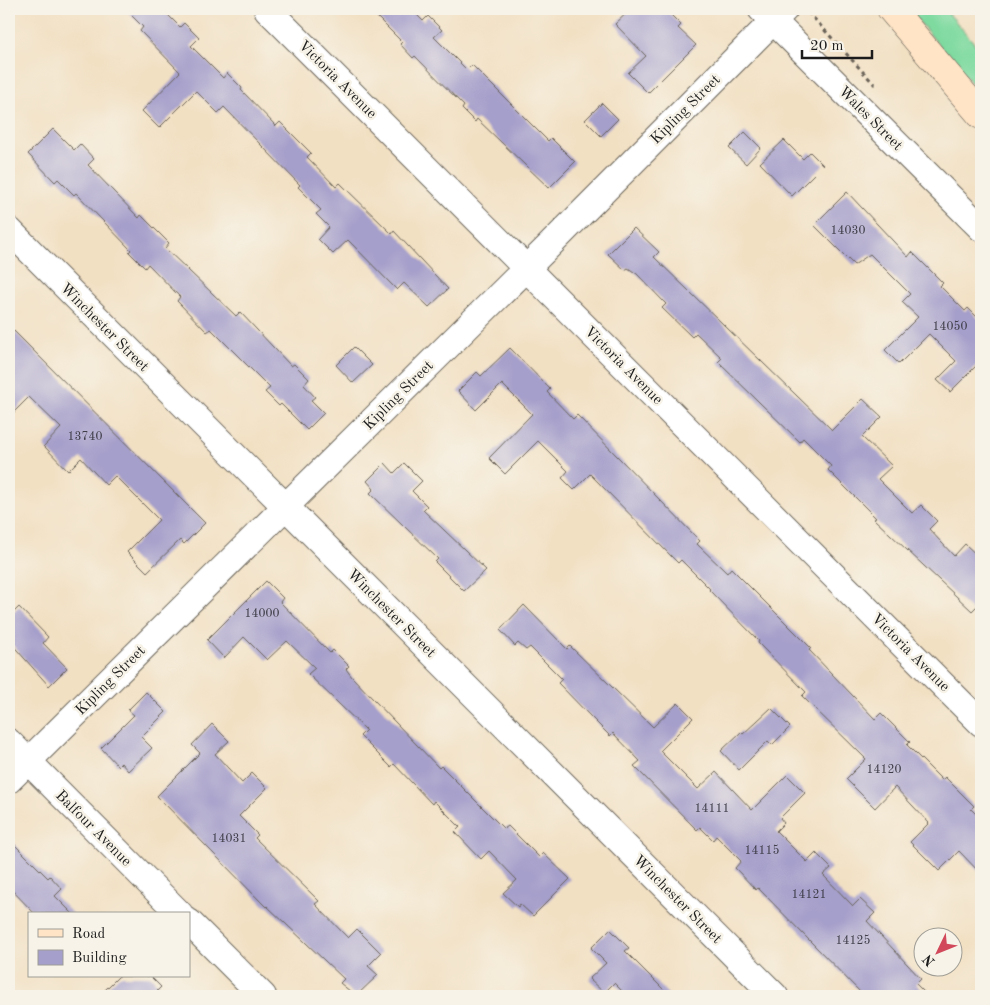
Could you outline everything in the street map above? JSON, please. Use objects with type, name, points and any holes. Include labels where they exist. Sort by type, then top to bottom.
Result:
[{"type":"main road","points":[[891,9],[981,115]]},
{"type":"street","name":"Victoria Avenue","points":[[267,9],[981,723]]},
{"type":"street","name":"Kipling Street","points":[[9,780],[527,267],[773,13]]},
{"type":"street","name":"Wales Street","points":[[773,13],[981,228]]},
{"type":"street","name":"Winchester Street","points":[[9,230],[775,996]]},
{"type":"street","name":"Balfour Avenue","points":[[9,742],[178,912]]},
{"type":"street","points":[[190,923],[263,996]]},
{"type":"green space","points":[[908,9],[945,9],[981,51],[981,94]]},
{"type":"building","points":[[125,9],[162,9],[180,27],[184,23],[199,38],[191,46],[223,78],[227,73],[276,126],[280,122],[311,153],[307,157],[336,187],[340,183],[392,234],[394,231],[448,289],[429,307],[404,283],[397,290],[348,240],[333,254],[318,239],[329,227],[316,214],[321,210],[298,187],[300,185],[224,107],[218,113],[196,91],[159,128],[142,111],[180,72],[140,31],[143,27]]},
{"type":"building","points":[[369,9],[411,9],[423,21],[428,16],[442,30],[434,37],[467,70],[472,65],[548,141],[551,138],[575,162],[549,188],[477,119],[475,122],[462,109],[464,106],[415,56],[413,58],[400,44],[402,42]]},
{"type":"building","points":[[631,9],[665,9],[681,25],[678,28],[696,45],[648,93],[628,73],[646,56],[615,24]]},
{"type":"building","points":[[602,103],[618,119],[601,136],[585,120]]},
{"type":"building","points":[[53,129],[74,150],[80,144],[94,159],[88,165],[139,218],[141,215],[169,243],[165,248],[236,316],[240,312],[291,366],[294,364],[309,379],[304,385],[315,397],[311,400],[324,413],[307,430],[281,404],[279,406],[265,392],[270,388],[211,329],[207,332],[177,301],[180,297],[148,264],[145,268],[129,252],[131,250],[76,193],[74,195],[58,179],[55,182],[28,154]]},
{"type":"building","points":[[745,132],[761,148],[746,164],[729,148]]},
{"type":"building","points":[[784,140],[803,159],[810,152],[823,165],[792,196],[760,163]]},
{"type":"building","points":[[847,192],[908,257],[912,252],[943,283],[940,286],[965,311],[968,308],[981,321],[981,361],[950,392],[937,380],[956,361],[929,334],[899,364],[885,350],[918,317],[902,302],[910,294],[870,254],[854,265],[814,225]]},
{"type":"building","points":[[634,228],[659,252],[654,257],[832,430],[863,399],[882,417],[862,437],[892,466],[878,479],[912,513],[921,505],[937,521],[929,529],[954,556],[965,544],[981,559],[981,602],[972,611],[874,519],[876,518],[828,470],[831,466],[803,438],[800,442],[718,362],[722,358],[696,333],[692,337],[662,308],[666,304],[637,274],[628,268],[625,270],[608,254]]},
{"type":"building","points":[[9,326],[205,523],[184,544],[180,540],[147,572],[127,552],[159,520],[115,476],[106,485],[81,458],[68,471],[44,446],[61,428],[29,397],[9,417]]},
{"type":"building","points":[[354,347],[372,365],[353,383],[336,365]]},
{"type":"building","points":[[510,348],[550,389],[547,392],[573,419],[577,415],[700,541],[697,544],[727,573],[731,568],[811,648],[809,650],[875,719],[881,713],[910,742],[907,745],[942,780],[945,777],[974,806],[971,809],[981,819],[981,874],[959,851],[939,871],[910,842],[929,823],[895,787],[875,808],[846,779],[866,759],[802,696],[806,692],[758,643],[759,641],[710,589],[681,560],[678,563],[590,474],[574,490],[562,478],[568,471],[538,441],[505,474],[489,458],[532,414],[502,384],[476,410],[458,391],[477,372],[481,376]]},
{"type":"building","points":[[385,463],[394,473],[404,463],[422,481],[412,491],[427,506],[423,510],[486,570],[464,591],[435,562],[438,559],[370,493],[374,489],[367,481]]},
{"type":"building","points":[[266,581],[283,598],[280,602],[330,653],[333,650],[349,666],[346,669],[352,677],[439,768],[441,766],[504,829],[508,826],[539,857],[543,853],[570,879],[533,916],[520,904],[518,907],[503,893],[517,880],[489,851],[481,859],[455,832],[460,827],[434,801],[432,804],[394,764],[391,767],[360,736],[366,730],[308,674],[315,668],[287,641],[267,660],[244,637],[224,658],[207,640]]},
{"type":"building","points":[[524,605],[567,649],[570,646],[653,727],[678,703],[693,718],[660,751],[698,789],[716,772],[752,810],[787,775],[805,793],[780,818],[784,823],[776,831],[807,862],[816,853],[831,868],[823,875],[853,906],[860,899],[875,913],[867,921],[912,969],[912,978],[921,979],[916,984],[928,996],[864,996],[758,888],[756,890],[735,868],[741,861],[716,836],[713,840],[700,827],[697,830],[634,766],[640,761],[613,733],[610,736],[558,683],[562,679],[530,647],[526,650],[518,643],[515,646],[500,630]]},
{"type":"building","points":[[19,607],[48,637],[43,643],[67,668],[49,686],[9,641],[9,617]]},
{"type":"building","points":[[146,692],[166,712],[141,737],[152,748],[128,771],[121,763],[118,766],[101,748],[134,715],[128,710]]},
{"type":"building","points":[[771,708],[790,727],[772,745],[768,741],[739,770],[721,751]]},
{"type":"building","points":[[212,724],[229,741],[215,754],[242,783],[252,773],[267,788],[239,816],[258,835],[255,838],[319,901],[315,904],[348,938],[357,929],[381,953],[368,966],[378,975],[356,996],[340,983],[344,979],[266,907],[157,796],[200,753],[192,745]]},
{"type":"building","points":[[9,839],[48,878],[50,876],[62,889],[55,896],[71,912],[33,912],[9,887]]},
{"type":"building","points":[[610,929],[629,948],[625,951],[670,996],[627,996],[614,983],[604,993],[589,979],[606,963],[591,948]]},
{"type":"building","points":[[117,978],[152,978],[161,987],[152,996],[99,996]]}]
